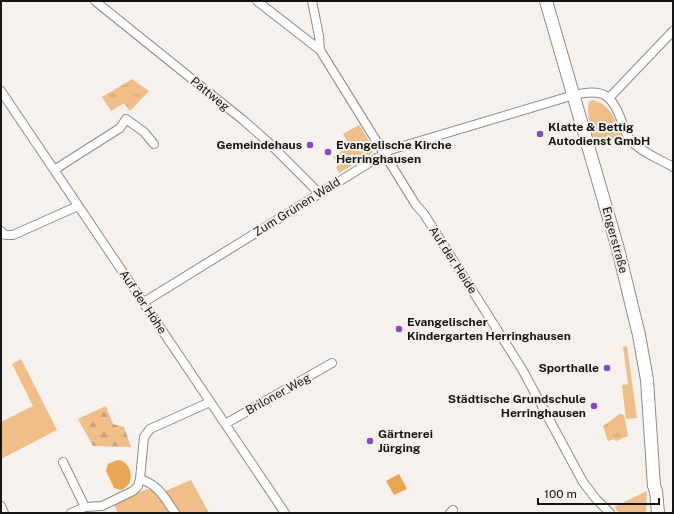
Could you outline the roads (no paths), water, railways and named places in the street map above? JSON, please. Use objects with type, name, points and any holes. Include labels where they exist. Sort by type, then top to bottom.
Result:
[{"type":"main road","name":"Engerstraße","points":[[546,1],[618,249],[639,335],[647,380],[654,486],[656,491],[658,513]]},
{"type":"main road","name":"Engerstraße","points":[[653,513],[652,491],[654,486]]},
{"type":"street","name":"Pattweg","points":[[95,1],[243,120],[268,142],[319,193]]},
{"type":"street","points":[[257,1],[320,50]]},
{"type":"street","name":"Auf der Heide","points":[[312,1],[319,36],[320,50],[416,205],[424,214],[504,339],[535,392],[583,482],[596,500],[610,513]]},
{"type":"street","points":[[673,31],[609,98],[618,111],[632,142],[641,149],[673,167]]},
{"type":"street","name":"Auf der Höhe","points":[[1,91],[285,513]]},
{"type":"street","name":"Zum Grünen Wald","points":[[144,302],[390,150],[574,95],[596,92],[609,98]]},
{"type":"street","points":[[54,170],[120,128],[126,119],[144,132],[154,144]]},
{"type":"street","points":[[1,231],[5,235],[13,235],[78,206]]},
{"type":"street","name":"Briloner Weg","points":[[225,424],[332,363]]},
{"type":"street","points":[[71,513],[85,507],[102,506],[133,491],[138,486],[140,479],[144,437],[147,432],[150,429],[210,402]]},
{"type":"street","points":[[63,462],[85,507]]},
{"type":"street","points":[[140,479],[149,482],[157,488],[175,513]]},
{"type":"street","points":[[1,506],[4,513]]},
{"type":"place","name":"Klatte & Bettig Autodienst GmbH","points":[[540,134]]},
{"type":"place","name":"Gemeindehaus","points":[[310,145]]},
{"type":"place","name":"Evangelische Kirche Herringhausen","points":[[328,152]]},
{"type":"place","name":"Evangelischer Kindergarten Herringhausen","points":[[399,329]]},
{"type":"place","name":"Sporthalle","points":[[607,368]]},
{"type":"place","name":"Städtische Grundschule Herringhausen","points":[[594,406]]},
{"type":"place","name":"Gärtnerei Jürging","points":[[370,441]]}]
